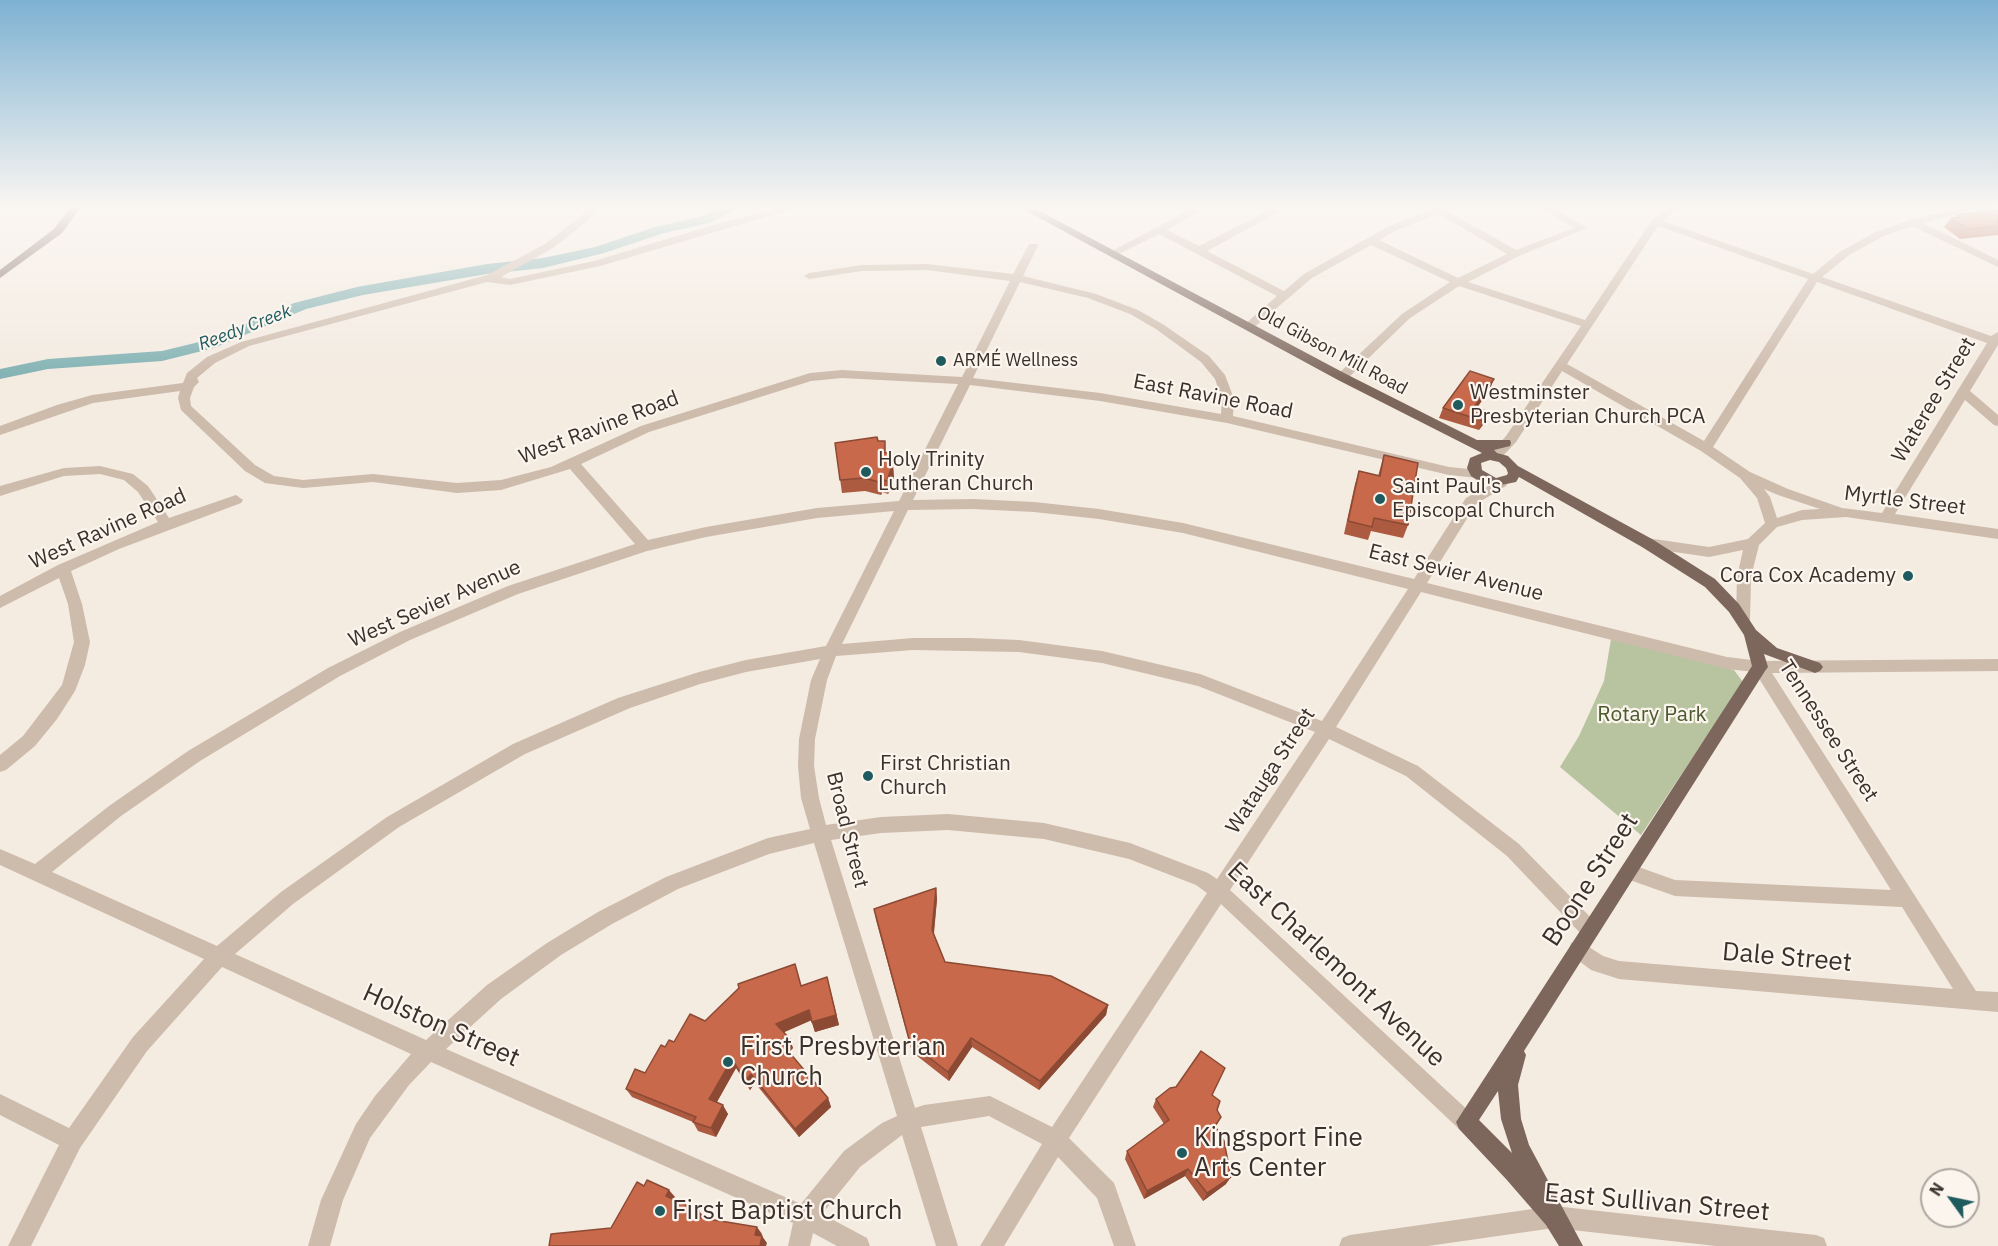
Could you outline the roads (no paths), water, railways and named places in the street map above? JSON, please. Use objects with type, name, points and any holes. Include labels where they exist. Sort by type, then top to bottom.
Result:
[{"type":"main road","name":"Old Gibson Mill Road","points":[[1137,266],[1342,377],[1463,440],[1487,450],[1508,475]]},
{"type":"main road","name":"Old Gibson Mill Road","points":[[1463,440],[1477,468]]},
{"type":"main road","points":[[1463,440],[1497,446],[1508,441]]},
{"type":"main road","points":[[1494,457],[1477,468],[1490,481],[1508,475],[1547,489],[1647,543],[1710,583],[1747,627],[1772,652],[1815,667]]},
{"type":"main road","name":"Tennessee Street","points":[[1747,627],[1760,667]]},
{"type":"main road","name":"Boone Street","points":[[1466,1122],[1630,872],[1760,667]]},
{"type":"main road","points":[[1525,1032],[1512,1067],[1508,1085],[1508,1102],[1520,1148],[1554,1217],[1572,1246]]},
{"type":"main road","name":"East Charlemont Avenue","points":[[1466,1122],[1514,1171],[1554,1217]]},
{"type":"street","points":[[0,431],[92,399],[187,386],[216,364],[247,349],[450,294],[514,266]]},
{"type":"street","points":[[493,277],[510,282],[586,266]]},
{"type":"street","points":[[809,276],[895,266]]},
{"type":"street","points":[[901,266],[927,267],[1016,278],[1092,296],[1134,312],[1186,343],[1205,359],[1221,378],[1228,399],[1227,419]]},
{"type":"street","name":"Broad Street","points":[[947,1246],[810,798],[806,766],[807,739],[819,680],[831,651],[1022,266]]},
{"type":"street","points":[[1228,266],[1283,295]]},
{"type":"street","points":[[1248,327],[1283,295],[1308,276],[1326,266]]},
{"type":"street","points":[[1425,266],[1458,282],[1586,324]]},
{"type":"street","points":[[1342,377],[1406,316],[1458,282],[1490,266]]},
{"type":"street","points":[[1494,457],[1508,441],[1626,266]]},
{"type":"street","points":[[1781,266],[1996,338]]},
{"type":"street","points":[[1706,448],[1814,278],[1829,266]]},
{"type":"street","name":"Wateree Street","points":[[1886,518],[1996,338]]},
{"type":"street","points":[[1560,365],[1706,448],[1745,475],[1784,492],[1845,512]]},
{"type":"street","name":"West Ravine Road","points":[[187,386],[184,398],[185,407],[260,475],[284,483],[373,478],[470,488],[520,481],[573,463],[630,434],[810,377],[858,375],[966,381]]},
{"type":"street","name":"East Ravine Road","points":[[966,381],[1100,397],[1227,419],[1449,471],[1477,468]]},
{"type":"street","points":[[1963,392],[1998,422]]},
{"type":"street","points":[[1508,441],[1508,475]]},
{"type":"street","points":[[573,463],[645,546]]},
{"type":"street","points":[[1470,501],[1477,468]]},
{"type":"street","points":[[0,491],[64,472],[100,470],[128,477],[143,489],[166,524]]},
{"type":"street","points":[[1449,471],[1465,483],[1469,489],[1470,501]]},
{"type":"street","name":"Watauga Street","points":[[991,1246],[1056,1140],[1277,806],[1470,501],[1508,475]]},
{"type":"street","points":[[1647,543],[1709,552],[1752,543],[1772,524],[1763,497],[1745,475]]},
{"type":"street","name":"West Ravine Road","points":[[0,603],[63,569],[166,524],[236,500]]},
{"type":"street","name":"East Sevier Avenue","points":[[904,506],[973,504],[1034,507],[1141,520],[1243,542],[1727,663],[1760,667],[1998,665]]},
{"type":"street","name":"West Sevier Avenue","points":[[37,873],[115,811],[194,756],[270,708],[334,672],[464,610],[580,566],[645,546],[770,520],[904,506]]},
{"type":"street","name":"Myrtle Street","points":[[1772,524],[1802,515],[1845,512],[1998,534]]},
{"type":"street","name":"Tennessee Street","points":[[1747,627],[1744,577],[1752,543]]},
{"type":"street","points":[[0,765],[29,741],[51,714],[69,687],[77,665],[82,642],[75,604],[63,569]]},
{"type":"street","points":[[19,1246],[73,1141],[140,1044],[219,956],[287,898],[348,852],[436,796],[519,749],[592,716],[699,678],[746,666],[831,651],[913,644],[970,644],[1019,646],[1090,655],[1135,663],[1200,680],[1324,729],[1412,771],[1513,850],[1590,930]]},
{"type":"street","name":"Tennessee Street","points":[[1760,667],[1971,1000]]},
{"type":"street","name":"East Charlemont Avenue","points":[[319,1246],[332,1200],[363,1131],[402,1078],[461,1020],[522,971],[564,943],[636,901],[723,862],[768,846],[820,834],[881,825],[948,822],[1044,831],[1130,851],[1202,879],[1219,891],[1466,1122]]},
{"type":"street","name":"Holston Street","points":[[0,857],[428,1051],[805,1217],[859,1246]]},
{"type":"street","points":[[1630,872],[1675,888],[1909,899]]},
{"type":"street","name":"Dale Street","points":[[1578,949],[1598,964],[1618,970],[1998,1002]]},
{"type":"street","points":[[0,1104],[73,1141]]},
{"type":"street","points":[[799,1246],[805,1217],[852,1159],[889,1131],[924,1115],[990,1106],[1056,1140],[1106,1191],[1125,1246]]},
{"type":"street","name":"East Sullivan Street","points":[[1350,1246],[1554,1217],[1816,1246]]},
{"type":"waterway","name":"Reedy Creek","points":[[0,374],[48,364],[162,356],[208,345],[300,306],[362,290],[514,266]]},
{"type":"place","name":"ARMÉ Wellness","points":[[941,361]]},
{"type":"place","name":"Westminster Presbyterian Church PCA","points":[[1458,405]]},
{"type":"place","name":"Holy Trinity Lutheran Church","points":[[866,472]]},
{"type":"place","name":"Saint Paul's Episcopal Church","points":[[1380,499]]},
{"type":"place","name":"Cora Cox Academy","points":[[1908,576]]},
{"type":"place","name":"First Christian Church","points":[[868,776]]},
{"type":"place","name":"First Presbyterian Church","points":[[728,1062]]},
{"type":"place","name":"Kingsport Fine Arts Center","points":[[1182,1153]]},
{"type":"place","name":"First Baptist Church","points":[[660,1211]]},
{"type":"park label","name":"Rotary Park","points":[[1652,715]]}]
